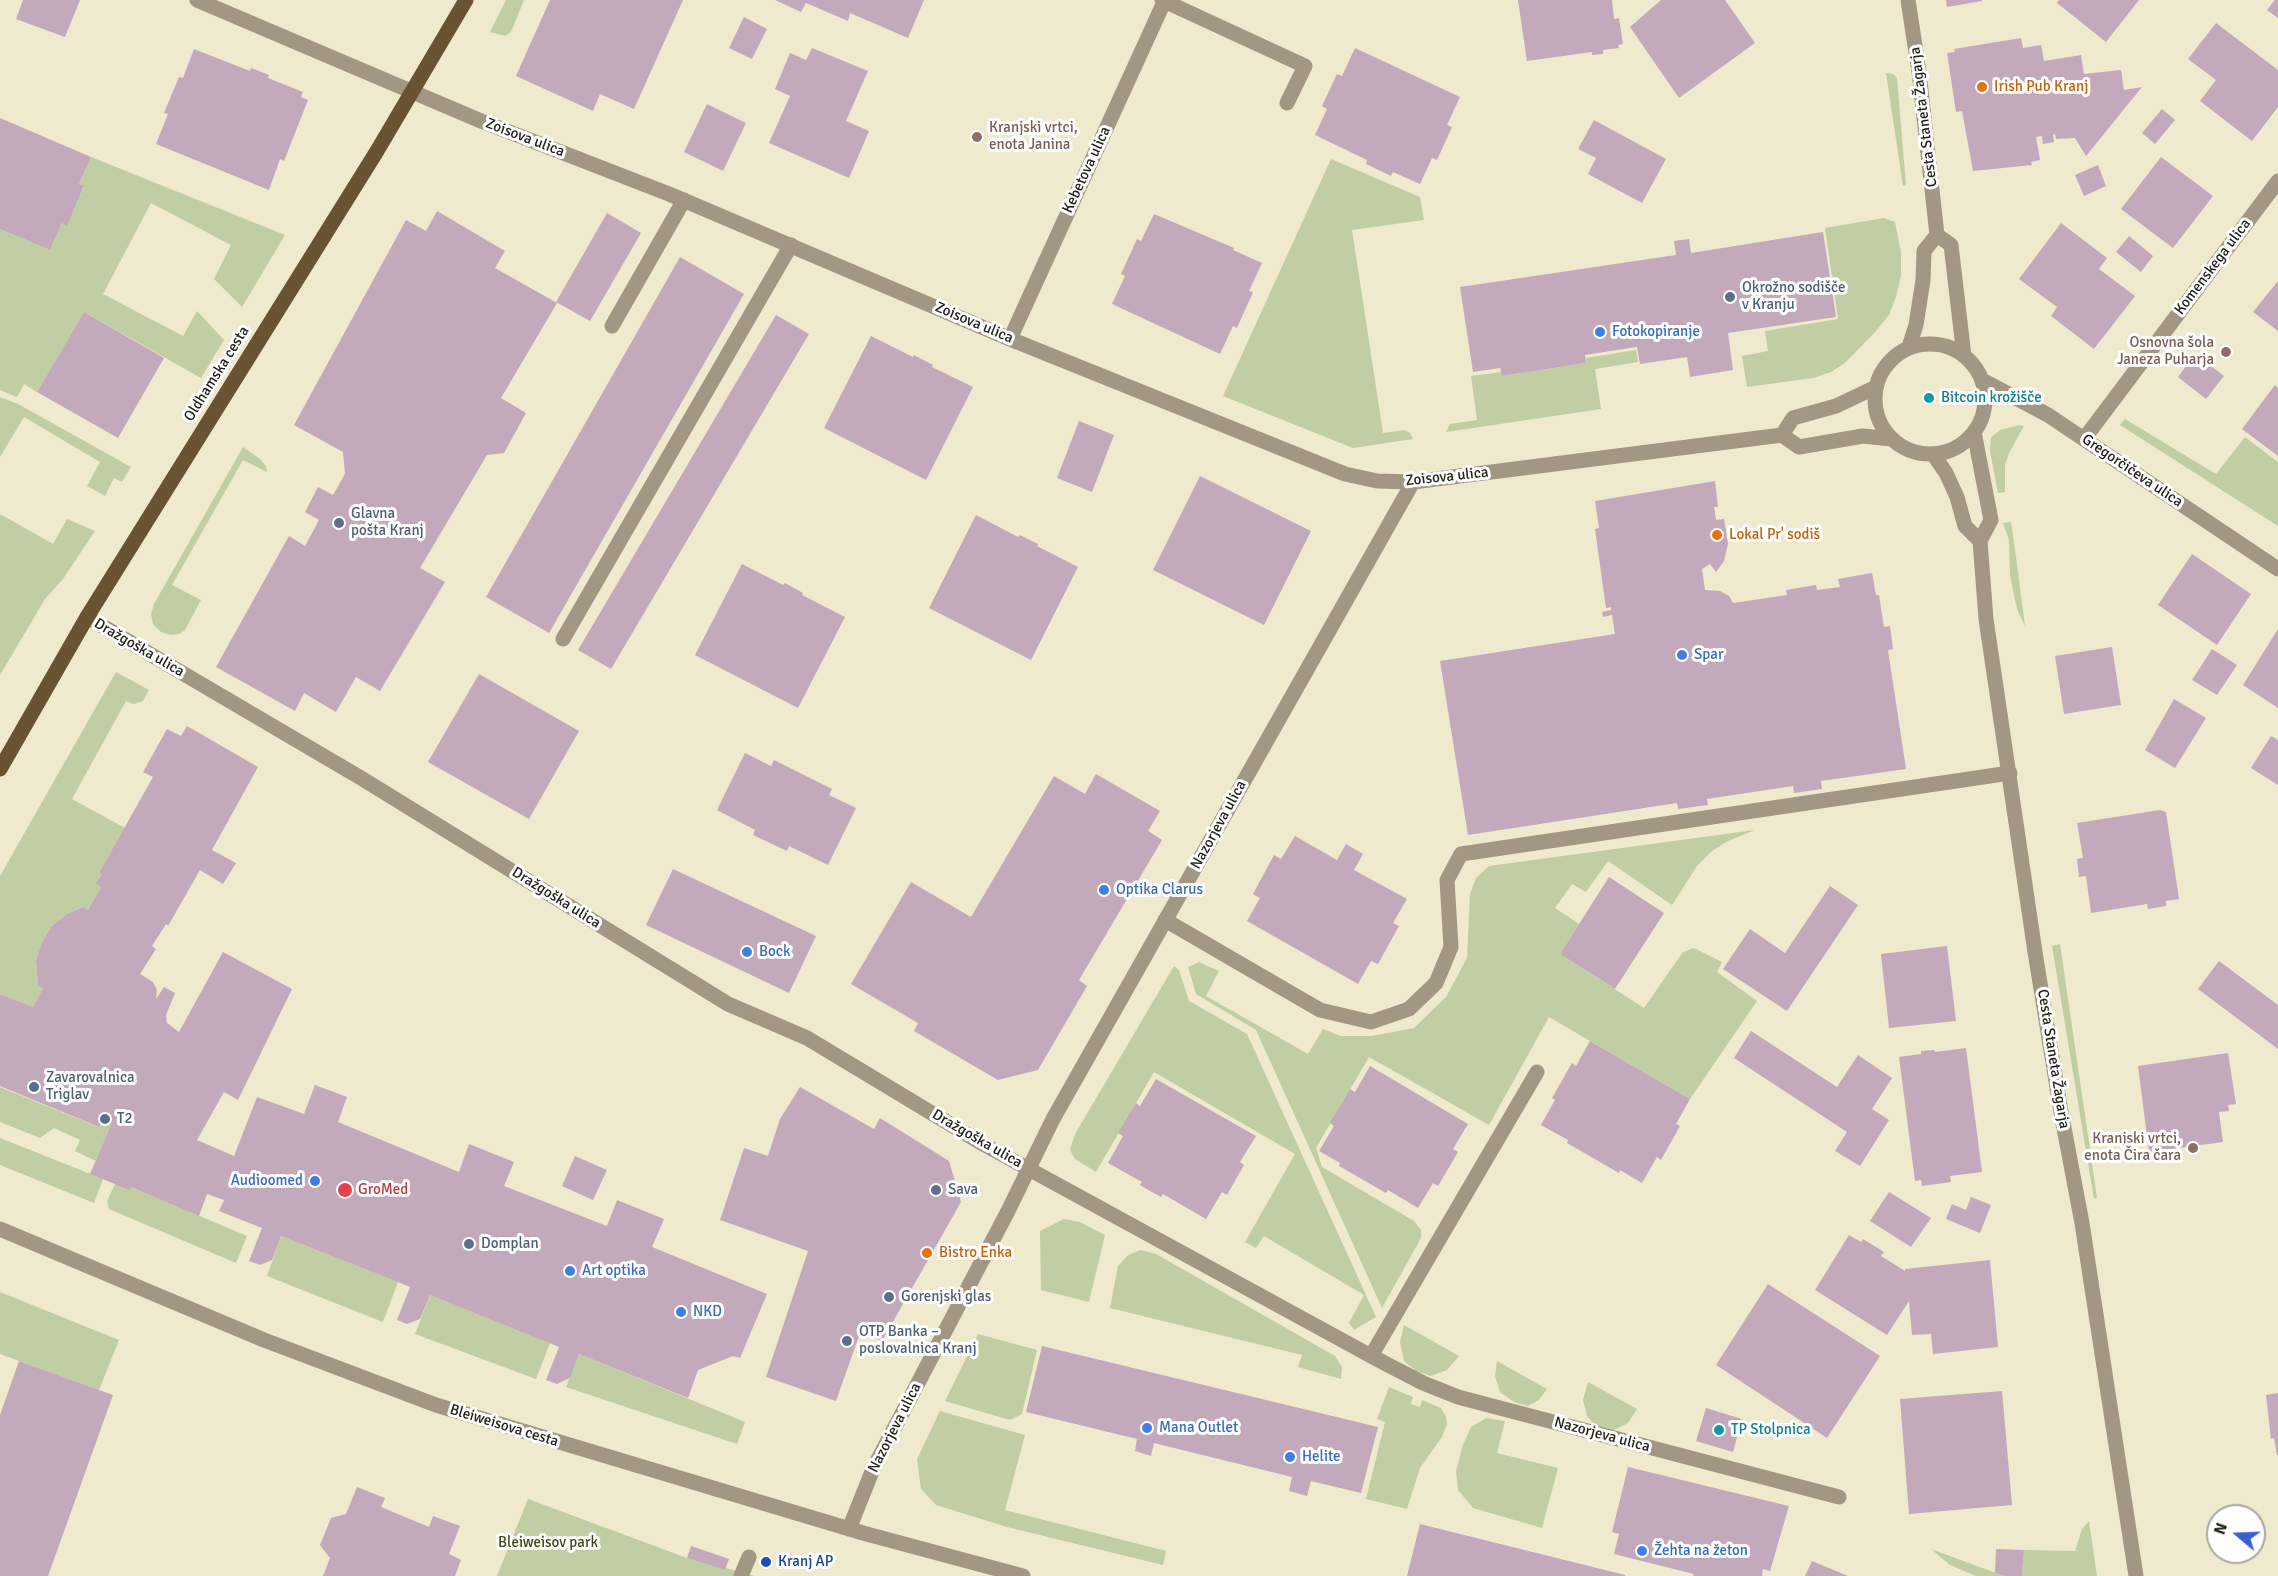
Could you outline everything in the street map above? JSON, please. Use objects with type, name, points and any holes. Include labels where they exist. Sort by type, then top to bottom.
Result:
[{"type":"main road","name":"Oldhamska cesta","points":[[0,769],[87,617],[413,91],[466,0]]},
{"type":"street","name":"Zoisova ulica","points":[[197,0],[481,120],[684,200],[1010,339],[1330,469],[1377,481],[1413,482],[1782,435],[1798,447],[1863,436],[1891,439]]},
{"type":"street","name":"Kebetova ulica","points":[[1010,339],[1164,0],[1305,66],[1287,103]]},
{"type":"street","name":"Cesta Staneta Žagarja","points":[[1908,0],[1919,72],[1937,235],[1951,245],[1964,356]]},
{"type":"street","name":"Komenskega ulica","points":[[2084,439],[2278,181]]},
{"type":"street","points":[[612,326],[684,200]]},
{"type":"street","points":[[1909,347],[1918,314],[1924,251],[1937,235]]},
{"type":"street","points":[[563,639],[791,245]]},
{"type":"street","points":[[1927,343],[1946,345],[1964,356],[1982,380],[1986,397],[1984,412],[1974,432],[1957,447],[1941,453],[1923,454],[1906,449],[1891,439],[1881,424],[1875,407],[1876,387],[1882,372],[1893,357],[1909,347],[1927,343]]},
{"type":"street","name":"Gregorčičeva ulica","points":[[1982,380],[2048,415],[2278,569]]},
{"type":"street","points":[[1782,435],[1794,418],[1836,406],[1876,387]]},
{"type":"street","name":"Cesta Staneta Žagarja","points":[[1974,432],[1991,520],[1980,540],[1986,619],[2035,952],[2082,1223],[2136,1576]]},
{"type":"street","points":[[1932,453],[1957,497],[1965,526],[1980,540]]},
{"type":"street","name":"Nazorjeva ulica","points":[[849,1529],[873,1469],[1053,1119],[1413,482]]},
{"type":"street","name":"Dražgoška ulica","points":[[87,617],[361,778],[728,1004],[807,1038],[1029,1169]]},
{"type":"street","points":[[1165,920],[1320,1010],[1371,1022],[1409,1009],[1436,983],[1450,947],[1447,880],[1461,854],[2010,773]]},
{"type":"street","points":[[1371,1356],[1538,1072]]},
{"type":"street","name":"Nazorjeva ulica","points":[[1029,1169],[1423,1383],[1458,1397],[1839,1497]]},
{"type":"street","name":"Bleiweisova cesta","points":[[0,1229],[264,1340],[436,1405],[849,1529],[1023,1576]]},
{"type":"street","points":[[741,1576],[749,1557]]},
{"type":"green space","points":[[506,0],[524,0],[511,32],[505,36],[490,32]]},
{"type":"green space","points":[[1886,73],[1893,74],[1897,78],[1906,185],[1903,186]]},
{"type":"green space","points":[[91,157],[285,235],[242,307],[214,279],[231,245],[151,203],[103,294],[183,336],[197,311],[224,340],[201,378],[84,312],[37,392],[24,384],[17,397],[0,390],[0,229],[50,250],[62,223],[67,225],[84,187],[79,184]]},
{"type":"green space","points":[[1331,159],[1420,197],[1424,220],[1352,230],[1383,433],[1405,430],[1413,439],[1353,448],[1223,396]]},
{"type":"green space","points":[[1884,218],[1895,222],[1901,252],[1901,276],[1889,315],[1845,363],[1831,372],[1813,378],[1747,387],[1742,356],[1768,351],[1765,331],[1838,319],[1825,228]]},
{"type":"green space","points":[[1636,350],[1638,362],[1595,369],[1601,409],[1446,432],[1450,424],[1477,420],[1471,376],[1501,372],[1502,376],[1586,363],[1586,358]]},
{"type":"green space","points":[[0,397],[18,404],[131,467],[122,482],[114,478],[105,496],[87,486],[100,462],[24,417],[0,457]]},
{"type":"green space","points":[[2125,419],[2216,474],[2245,437],[2278,462],[2278,526],[2120,425]]},
{"type":"green space","points":[[2019,425],[2024,426],[2005,465],[2005,492],[1998,493],[1990,451],[1991,437],[2000,430]]},
{"type":"green space","points":[[243,447],[259,458],[266,466],[267,472],[243,460],[172,585],[201,600],[185,630],[179,634],[170,635],[161,632],[153,624],[151,614],[154,604]]},
{"type":"green space","points":[[0,514],[53,544],[67,519],[95,531],[63,579],[45,599],[0,675]]},
{"type":"green space","points":[[2011,522],[2025,626],[2017,609],[2010,576],[2009,540],[2003,523]]},
{"type":"green space","points":[[116,672],[149,690],[143,701],[134,704],[126,701],[72,799],[125,828],[99,873],[102,875],[96,884],[101,887],[88,910],[83,907],[67,914],[52,926],[42,942],[36,960],[38,986],[43,988],[33,1007],[0,994],[0,876]]},
{"type":"green space","points":[[1755,830],[1728,841],[1712,851],[1697,866],[1672,905],[1608,861],[1586,892],[1572,884],[1555,908],[1579,924],[1560,954],[1644,1008],[1683,952],[1694,948],[1722,962],[1717,972],[1757,1001],[1690,1099],[1549,1017],[1489,1125],[1369,1057],[1316,1148],[1322,1167],[1414,1221],[1421,1230],[1421,1238],[1382,1308],[1256,1030],[1196,994],[1188,967],[1199,962],[1219,971],[1206,996],[1308,1054],[1323,1029],[1341,1036],[1372,1036],[1414,1028],[1446,997],[1467,958],[1470,894],[1476,878],[1489,866]]},
{"type":"green space","points":[[2060,944],[2097,1198],[2094,1199],[2052,946]]},
{"type":"green space","points":[[1174,966],[1179,970],[1189,1001],[1247,1034],[1376,1317],[1354,1330],[1349,1323],[1364,1295],[1264,1236],[1256,1248],[1245,1242],[1295,1154],[1154,1072],[1096,1172],[1075,1159],[1070,1150],[1075,1134]]},
{"type":"green space","points":[[0,1087],[98,1127],[101,1122],[111,1125],[96,1161],[75,1151],[80,1140],[54,1128],[40,1138],[0,1122]]},
{"type":"green space","points":[[0,1138],[103,1179],[94,1203],[0,1165]]},
{"type":"green space","points":[[115,1184],[131,1187],[247,1236],[236,1263],[109,1209],[107,1201]]},
{"type":"green space","points":[[1064,1219],[1080,1222],[1105,1235],[1089,1302],[1041,1290],[1040,1231]]},
{"type":"green space","points":[[281,1236],[398,1282],[383,1322],[267,1276]]},
{"type":"green space","points":[[1141,1250],[1156,1254],[1335,1356],[1342,1367],[1341,1379],[1298,1367],[1302,1355],[1110,1308],[1118,1266],[1128,1255]]},
{"type":"green space","points":[[0,1292],[119,1340],[99,1390],[0,1354]]},
{"type":"green space","points":[[430,1295],[550,1343],[536,1379],[415,1334]]},
{"type":"green space","points":[[1404,1325],[1459,1356],[1447,1370],[1431,1376],[1416,1371],[1404,1361],[1400,1342]]},
{"type":"green space","points":[[978,1334],[1037,1350],[1022,1414],[1010,1420],[945,1401]]},
{"type":"green space","points":[[579,1354],[745,1422],[737,1444],[566,1387]]},
{"type":"green space","points":[[1497,1361],[1547,1389],[1539,1400],[1528,1406],[1514,1402],[1500,1392],[1495,1376]]},
{"type":"green space","points":[[1588,1382],[1637,1409],[1628,1423],[1614,1430],[1597,1427],[1587,1416],[1583,1400]]},
{"type":"green space","points":[[1389,1387],[1413,1397],[1411,1404],[1420,1407],[1422,1400],[1441,1408],[1446,1417],[1447,1424],[1442,1437],[1420,1468],[1407,1509],[1366,1499],[1385,1422],[1377,1419]]},
{"type":"green space","points":[[940,1411],[1025,1435],[1005,1510],[1166,1551],[1163,1565],[1007,1527],[936,1505],[921,1489],[917,1459]]},
{"type":"green space","points":[[1486,1418],[1505,1421],[1497,1453],[1558,1468],[1542,1528],[1473,1508],[1458,1490],[1456,1471],[1463,1445],[1471,1427]]},
{"type":"green space","name":"Bleiweisov park","points":[[528,1499],[687,1558],[725,1570],[726,1568],[755,1576],[497,1576]]},
{"type":"green space","points":[[2089,1521],[2097,1576],[2022,1576],[2024,1550],[2075,1551],[2082,1529]]},
{"type":"green space","points":[[1931,1549],[2004,1576],[1976,1576],[1950,1565]]},
{"type":"building","points":[[23,0],[80,0],[65,37],[16,19]]},
{"type":"building","points":[[550,0],[683,0],[634,109],[600,94],[593,111],[516,76]]},
{"type":"building","points":[[775,0],[924,0],[908,38],[850,13],[848,21],[806,3],[801,12]]},
{"type":"building","points":[[1518,0],[1612,0],[1614,19],[1619,18],[1623,44],[1618,45],[1619,48],[1603,50],[1603,54],[1592,55],[1592,52],[1527,61]]},
{"type":"building","points":[[1661,0],[1725,0],[1755,43],[1679,98],[1630,27]]},
{"type":"building","points":[[1946,0],[1982,0],[1982,1],[1947,7]]},
{"type":"building","points":[[2059,0],[2139,0],[2106,42],[2057,3]]},
{"type":"building","points":[[2275,0],[2278,0],[2278,18],[2267,10]]},
{"type":"building","points":[[744,17],[767,29],[752,59],[729,48]]},
{"type":"building","points":[[2216,23],[2278,70],[2278,107],[2252,141],[2200,101],[2216,80],[2188,59]]},
{"type":"building","points":[[2021,38],[2023,48],[2041,45],[2044,61],[2081,55],[2084,74],[2121,70],[2124,90],[2142,87],[2086,156],[2075,138],[2056,139],[2055,134],[2053,135],[2054,142],[2043,144],[2042,136],[2036,137],[2040,160],[2031,162],[2032,165],[1973,171],[1962,111],[1956,112],[1947,53],[1955,52],[1954,49]]},
{"type":"building","points":[[812,48],[868,71],[846,121],[869,131],[849,178],[769,143],[790,96],[775,89],[790,53],[806,60]]},
{"type":"building","points":[[1355,48],[1460,97],[1447,125],[1452,127],[1437,160],[1432,158],[1420,184],[1393,172],[1391,176],[1366,164],[1367,160],[1315,135],[1327,109],[1322,106],[1337,74],[1342,76]]},
{"type":"building","points":[[194,49],[250,71],[251,68],[269,75],[268,78],[303,92],[301,97],[308,100],[284,161],[280,159],[269,190],[156,144],[168,114],[164,113],[179,77],[183,78]]},
{"type":"building","points":[[707,104],[746,123],[723,171],[684,152]]},
{"type":"building","points":[[2162,109],[2175,120],[2155,144],[2142,133]]},
{"type":"building","points":[[0,118],[91,157],[79,184],[84,186],[67,226],[62,223],[50,250],[0,229]]},
{"type":"building","points":[[1594,120],[1666,159],[1642,203],[1588,174],[1596,158],[1578,149]]},
{"type":"building","points":[[2161,157],[2213,196],[2173,248],[2121,209]]},
{"type":"building","points":[[2098,165],[2106,186],[2084,196],[2075,175]]},
{"type":"building","points":[[437,211],[505,251],[495,268],[557,303],[501,398],[526,413],[504,453],[487,455],[420,568],[445,582],[380,691],[356,677],[336,712],[304,693],[295,711],[216,667],[289,536],[305,546],[319,520],[305,512],[318,487],[333,495],[345,474],[343,452],[294,425],[406,220],[426,231]]},
{"type":"building","points":[[607,213],[641,233],[590,321],[556,302]]},
{"type":"building","points":[[1154,214],[1234,248],[1233,250],[1262,263],[1249,291],[1253,292],[1237,328],[1233,326],[1220,354],[1112,304],[1125,276],[1121,274],[1137,239],[1141,241]]},
{"type":"building","points":[[2061,223],[2107,258],[2099,269],[2135,296],[2094,349],[2051,316],[2057,307],[2019,279]]},
{"type":"building","points":[[1823,232],[1836,317],[1728,333],[1733,370],[1690,377],[1687,357],[1640,364],[1637,347],[1585,355],[1586,363],[1502,376],[1500,368],[1473,372],[1460,287],[1676,255],[1674,241],[1689,239],[1691,253]]},
{"type":"building","points":[[2129,236],[2153,256],[2141,272],[2116,252]]},
{"type":"building","points":[[680,257],[744,294],[549,633],[486,597]]},
{"type":"building","points":[[2278,281],[2278,331],[2253,312]]},
{"type":"building","points":[[84,312],[164,358],[118,438],[37,392]]},
{"type":"building","points":[[776,315],[809,334],[611,669],[578,650]]},
{"type":"building","points":[[871,336],[913,357],[914,355],[933,365],[932,367],[973,387],[926,480],[824,428]]},
{"type":"building","points":[[2195,354],[2224,376],[2206,399],[2178,377]]},
{"type":"building","points":[[2275,385],[2278,388],[2278,456],[2242,429]]},
{"type":"building","points":[[1079,421],[1114,435],[1092,492],[1057,478]]},
{"type":"building","points":[[1200,476],[1311,531],[1264,625],[1153,570]]},
{"type":"building","name":"Spar","points":[[1715,481],[1718,507],[1714,507],[1716,520],[1724,519],[1728,544],[1724,561],[1716,572],[1710,564],[1702,569],[1705,590],[1720,591],[1729,596],[1733,603],[1787,595],[1786,590],[1816,585],[1817,590],[1840,587],[1838,579],[1872,573],[1876,595],[1879,595],[1884,627],[1890,626],[1893,649],[1888,650],[1906,769],[1821,781],[1822,789],[1794,793],[1793,786],[1707,799],[1708,805],[1678,809],[1677,803],[1468,835],[1440,661],[1615,634],[1612,615],[1603,617],[1602,612],[1611,610],[1611,607],[1606,608],[1595,529],[1599,528],[1595,501]]},
{"type":"building","points":[[976,515],[1018,537],[1020,535],[1038,544],[1037,546],[1078,567],[1031,660],[929,608]]},
{"type":"building","points":[[2192,554],[2251,594],[2217,645],[2158,605]]},
{"type":"building","points":[[742,564],[783,585],[785,583],[803,593],[802,595],[845,617],[798,708],[695,655]]},
{"type":"building","points":[[2278,629],[2278,708],[2243,685]]},
{"type":"building","points":[[2112,647],[2121,705],[2064,714],[2055,656]]},
{"type":"building","points":[[2212,649],[2237,665],[2217,695],[2192,680]]},
{"type":"building","points":[[479,674],[579,731],[529,819],[428,762]]},
{"type":"building","points":[[2174,699],[2206,718],[2175,768],[2145,750]]},
{"type":"building","points":[[187,726],[258,767],[212,850],[236,863],[223,884],[200,870],[168,926],[166,924],[152,946],[156,949],[140,974],[153,982],[157,990],[156,999],[164,987],[175,993],[166,1015],[167,1023],[179,1032],[223,952],[292,989],[238,1100],[224,1092],[197,1140],[234,1156],[257,1097],[304,1114],[315,1085],[347,1097],[338,1122],[459,1172],[469,1144],[514,1162],[504,1186],[607,1226],[617,1200],[664,1219],[652,1247],[767,1294],[740,1358],[733,1356],[698,1370],[688,1398],[579,1354],[570,1378],[557,1384],[546,1380],[559,1347],[430,1295],[420,1319],[407,1324],[397,1320],[410,1287],[398,1282],[281,1236],[272,1260],[260,1265],[249,1261],[262,1228],[219,1211],[224,1200],[207,1194],[199,1216],[131,1187],[130,1190],[90,1174],[111,1125],[101,1122],[99,1127],[0,1086],[0,994],[33,1007],[43,988],[38,986],[36,960],[42,942],[52,926],[67,914],[83,907],[88,910],[101,887],[95,884],[102,875],[99,873],[153,777],[143,772],[167,729],[181,736]]},
{"type":"building","points":[[2271,736],[2278,740],[2278,785],[2251,768]]},
{"type":"building","points":[[745,753],[771,766],[774,760],[832,789],[829,795],[856,808],[828,865],[789,846],[787,851],[753,835],[755,830],[717,810]]},
{"type":"building","points":[[1096,774],[1160,811],[1148,831],[1162,840],[1079,980],[1087,986],[1038,1070],[998,1080],[914,1031],[918,1023],[851,984],[911,882],[971,917],[1054,776],[1085,794]]},
{"type":"building","points":[[2160,810],[2166,812],[2179,899],[2166,901],[2166,906],[2148,909],[2147,904],[2091,913],[2086,876],[2079,877],[2077,859],[2083,858],[2077,823]]},
{"type":"building","points":[[1295,836],[1337,860],[1346,844],[1363,854],[1354,870],[1407,899],[1393,923],[1399,926],[1378,964],[1371,961],[1358,984],[1247,921],[1260,898],[1253,894],[1274,855],[1281,859]]},
{"type":"building","points":[[673,869],[816,936],[789,993],[646,925]]},
{"type":"building","points":[[1609,877],[1664,913],[1615,989],[1560,954]]},
{"type":"building","points":[[1830,886],[1858,905],[1787,1011],[1723,969],[1750,929],[1785,953]]},
{"type":"building","points":[[1947,946],[1956,1021],[1889,1028],[1881,954]]},
{"type":"building","points":[[2219,961],[2278,1005],[2278,1049],[2198,989]]},
{"type":"building","points":[[1751,1031],[1837,1087],[1858,1055],[1892,1078],[1872,1109],[1889,1120],[1860,1166],[1835,1151],[1847,1132],[1734,1058]]},
{"type":"building","points":[[1590,1041],[1690,1099],[1676,1124],[1680,1126],[1661,1160],[1657,1157],[1642,1183],[1620,1170],[1619,1173],[1541,1125],[1555,1100],[1552,1098],[1572,1063],[1576,1066]]},
{"type":"building","points":[[1966,1048],[1982,1172],[1950,1176],[1951,1182],[1922,1186],[1921,1180],[1915,1181],[1899,1057],[1921,1054],[1921,1051],[1934,1050],[1935,1052]]},
{"type":"building","points":[[2228,1053],[2236,1104],[2228,1105],[2229,1111],[2219,1112],[2223,1142],[2149,1152],[2138,1066]]},
{"type":"building","points":[[1370,1066],[1468,1124],[1453,1149],[1458,1152],[1438,1186],[1433,1183],[1418,1208],[1388,1190],[1386,1193],[1339,1166],[1340,1163],[1319,1151],[1334,1126],[1330,1123],[1350,1089],[1355,1092]]},
{"type":"building","points":[[1156,1079],[1256,1136],[1240,1162],[1244,1165],[1227,1195],[1222,1192],[1206,1219],[1163,1194],[1161,1197],[1150,1191],[1140,1185],[1142,1182],[1108,1163],[1123,1136],[1118,1133],[1136,1103],[1140,1106]]},
{"type":"building","points":[[800,1087],[874,1129],[880,1118],[949,1161],[961,1202],[882,1341],[860,1333],[836,1401],[766,1377],[808,1251],[720,1220],[744,1148],[768,1156],[780,1119]]},
{"type":"building","points":[[575,1156],[607,1170],[593,1200],[562,1186]]},
{"type":"building","points":[[1889,1192],[1931,1218],[1911,1247],[1870,1221]]},
{"type":"building","points":[[1971,1197],[1991,1205],[1980,1233],[1946,1219],[1952,1204],[1966,1210]]},
{"type":"building","points":[[1849,1235],[1861,1242],[1863,1239],[1884,1252],[1881,1256],[1905,1271],[1905,1269],[1990,1260],[1998,1347],[1933,1354],[1931,1334],[1912,1335],[1909,1301],[1887,1335],[1815,1290]]},
{"type":"building","points":[[1768,1284],[1880,1356],[1827,1438],[1716,1365]]},
{"type":"building","points":[[1042,1346],[1378,1427],[1361,1493],[1311,1481],[1307,1496],[1289,1491],[1292,1477],[1154,1443],[1151,1456],[1135,1451],[1137,1439],[1026,1412]]},
{"type":"building","points":[[19,1361],[113,1395],[48,1576],[0,1576],[0,1415]]},
{"type":"building","points":[[2002,1391],[2012,1505],[1909,1514],[1900,1399]]},
{"type":"building","points":[[2278,1393],[2277,1455],[2274,1438],[2271,1439],[2266,1395]]},
{"type":"building","name":"TP Stolpnica","points":[[1706,1408],[1742,1419],[1733,1452],[1696,1441]]},
{"type":"building","points":[[1628,1467],[1789,1506],[1770,1571],[1763,1569],[1762,1576],[1693,1576],[1694,1574],[1614,1554],[1619,1534],[1612,1532]]},
{"type":"building","points":[[357,1487],[385,1498],[381,1507],[429,1527],[433,1516],[460,1526],[449,1554],[461,1560],[455,1576],[323,1576],[330,1558],[320,1545],[331,1518],[346,1514]]},
{"type":"building","points":[[1420,1524],[1625,1575],[1625,1576],[1407,1576]]},
{"type":"building","points":[[691,1546],[729,1559],[725,1570],[687,1558]]},
{"type":"building","points":[[1996,1549],[2024,1550],[2022,1576],[2004,1576],[1995,1573]]},
{"type":"building","points":[[1812,1561],[1848,1576],[1805,1576]]},
{"type":"place","name":"Irish Pub Kranj","points":[[1982,87]]},
{"type":"place","name":"Kranjski vrtci, enota Janina","points":[[977,137]]},
{"type":"place","name":"Okrožno sodišče v Kranju","points":[[1730,297]]},
{"type":"place","name":"Fotokopiranje","points":[[1600,332]]},
{"type":"place","name":"Osnovna šola Janeza Puharja","points":[[2226,352]]},
{"type":"place","name":"Bitcoin krožišče","points":[[1929,398]]},
{"type":"place","name":"Glavna pošta Kranj","points":[[339,523]]},
{"type":"place","name":"Lokal Pr' sodiš","points":[[1717,535]]},
{"type":"place","name":"Spar","points":[[1682,655]]},
{"type":"place","name":"Optika Clarus","points":[[1104,890]]},
{"type":"place","name":"Bock","points":[[747,952]]},
{"type":"place","name":"Zavarovalnica Triglav","points":[[34,1087]]},
{"type":"place","name":"T2","points":[[105,1119]]},
{"type":"place","name":"Kranjski vrtci, enota Čira čara","points":[[2193,1148]]},
{"type":"place","name":"Audioomed","points":[[315,1181]]},
{"type":"place","name":"GroMed","points":[[345,1190]]},
{"type":"place","name":"Sava","points":[[936,1190]]},
{"type":"place","name":"Domplan","points":[[469,1244]]},
{"type":"place","name":"Bistro Enka","points":[[927,1253]]},
{"type":"place","name":"Art optika","points":[[570,1271]]},
{"type":"place","name":"Gorenjski glas","points":[[889,1297]]},
{"type":"place","name":"NKD","points":[[681,1312]]},
{"type":"place","name":"OTP Banka – poslovalnica Kranj","points":[[847,1341]]},
{"type":"place","name":"Mana Outlet","points":[[1147,1428]]},
{"type":"place","name":"TP Stolpnica","points":[[1719,1430]]},
{"type":"place","name":"Helite","points":[[1290,1457]]},
{"type":"place","name":"Žehta na žeton","points":[[1642,1551]]},
{"type":"place","name":"Kranj AP","points":[[766,1562]]}]
